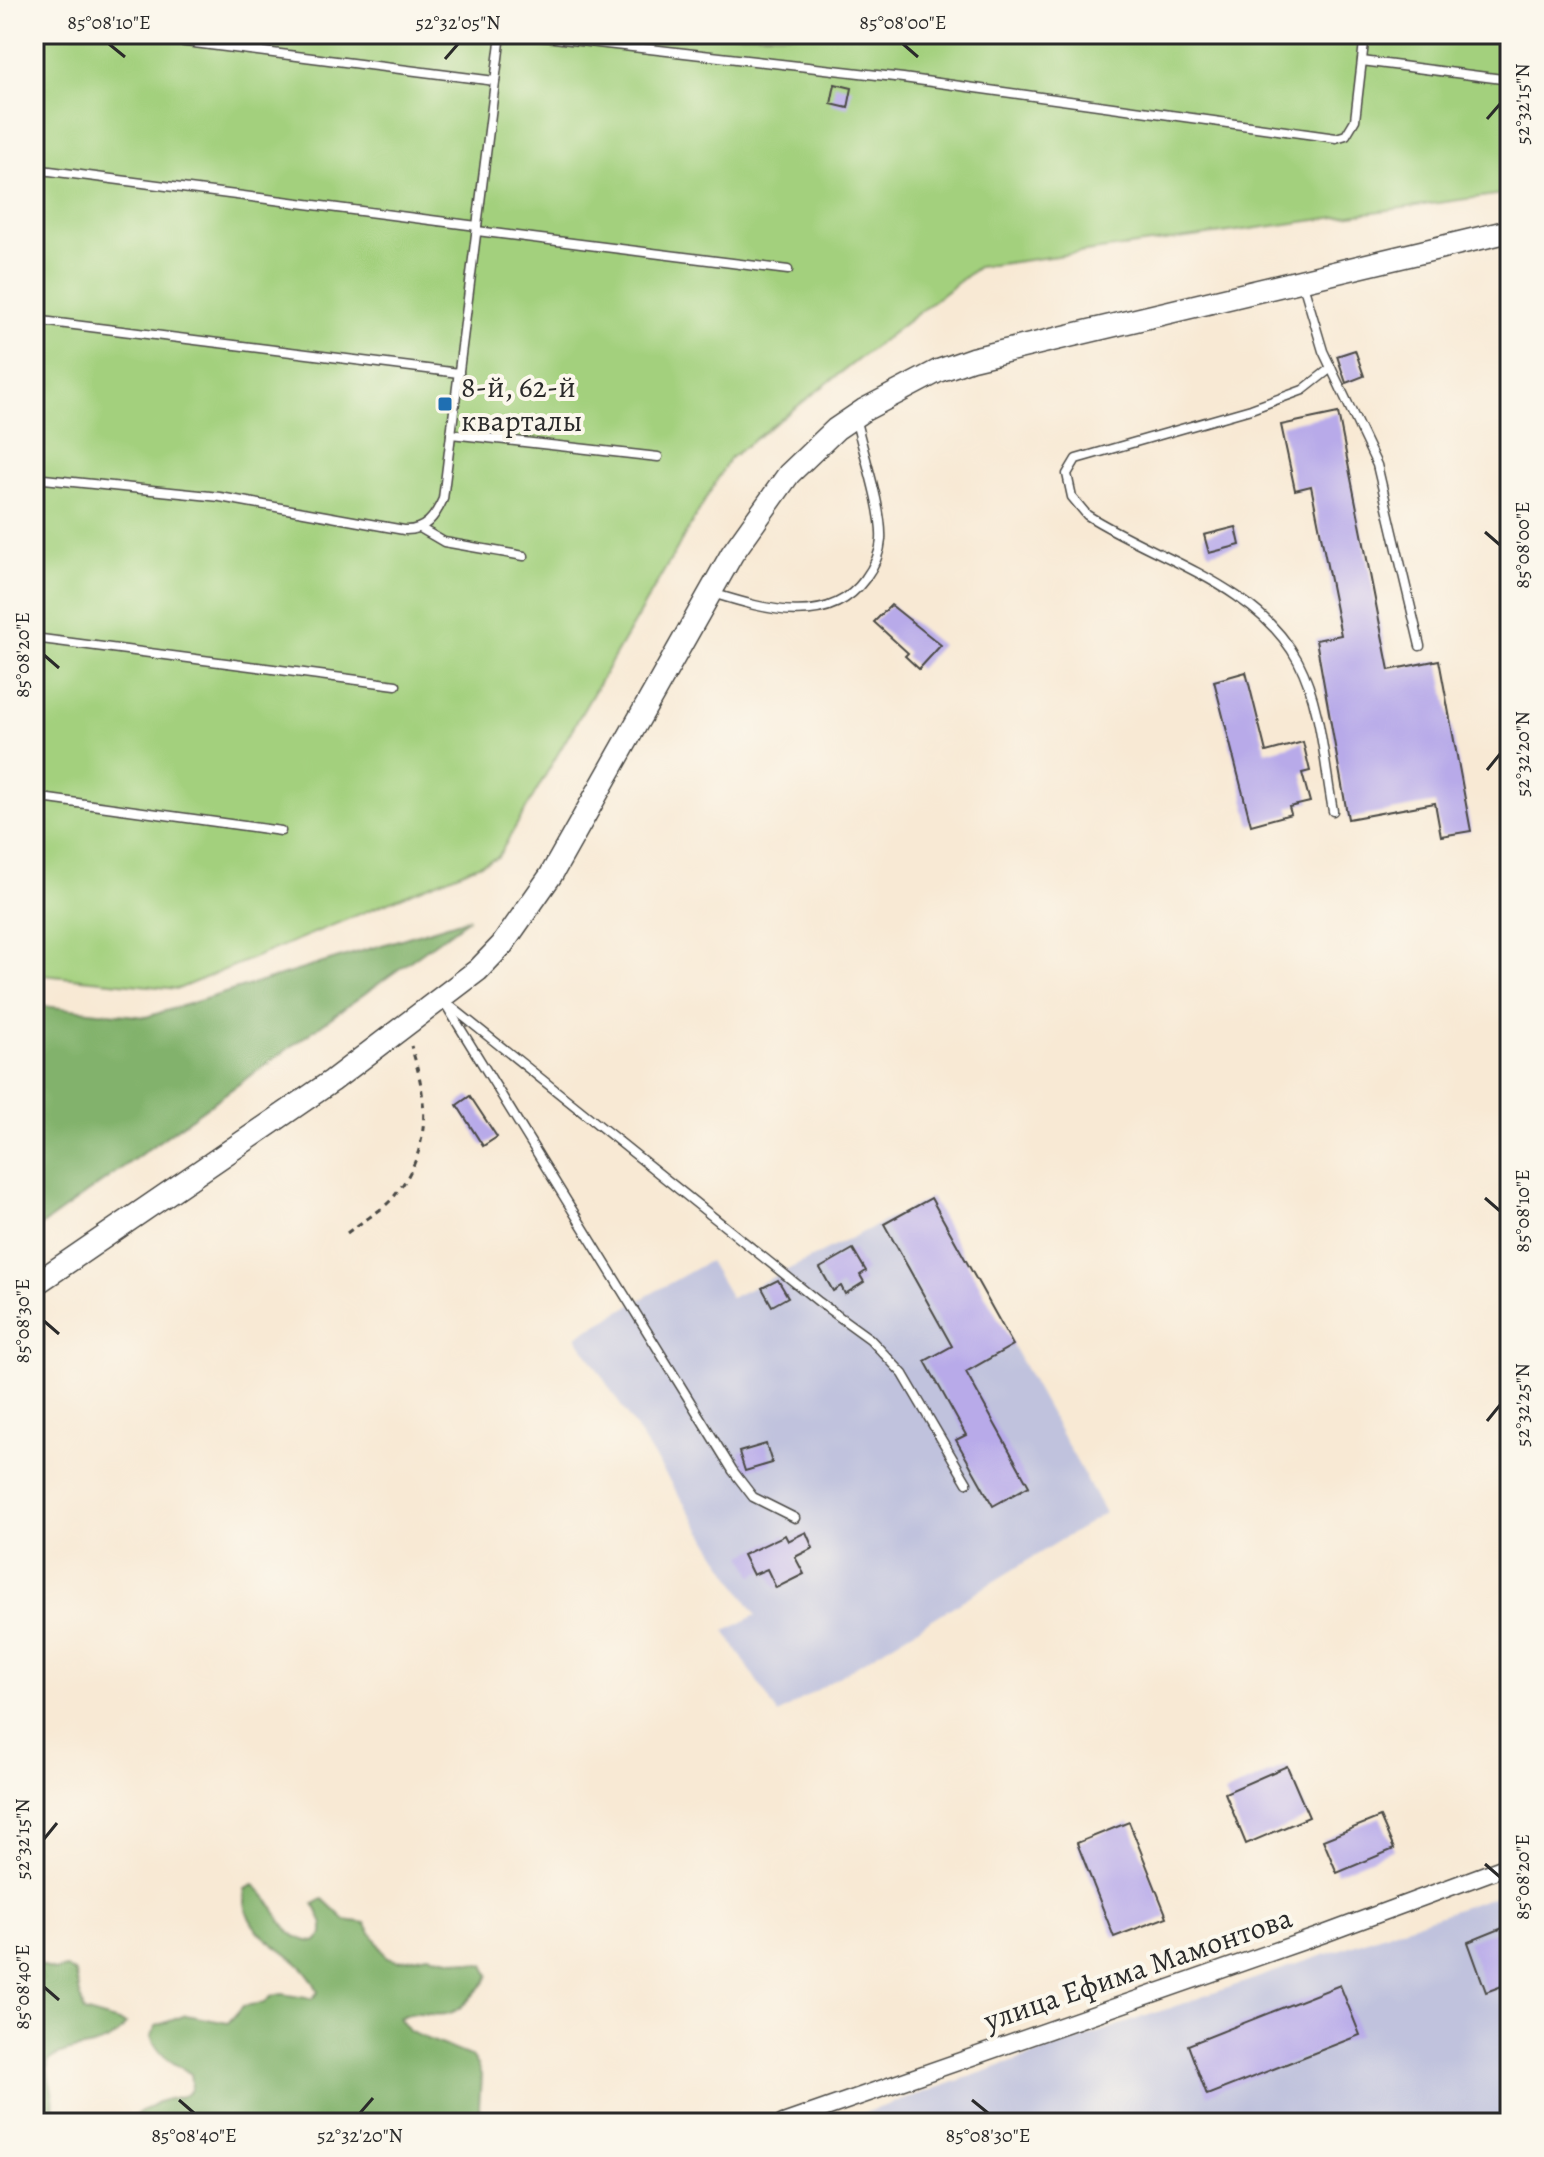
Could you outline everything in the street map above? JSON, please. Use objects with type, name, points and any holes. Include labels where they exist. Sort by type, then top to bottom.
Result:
[{"type":"street","points":[[34,1285],[405,1027],[443,999],[502,945],[535,900],[709,593],[762,509],[789,474],[836,429],[901,389],[972,359],[1510,231]]},
{"type":"street","name":"улица Ефима Мамонтова","points":[[783,2123],[1324,1934],[1510,1865]]},
{"type":"lane","points":[[122,34],[495,81]]},
{"type":"lane","points":[[34,478],[220,497],[404,530],[420,528],[436,514],[443,499],[501,34]]},
{"type":"lane","points":[[519,34],[903,78],[1336,138],[1346,135],[1355,120],[1365,34]]},
{"type":"lane","points":[[1362,61],[1510,80]]},
{"type":"lane","points":[[34,169],[788,270]]},
{"type":"lane","points":[[1302,279],[1331,368],[1377,465],[1420,646]]},
{"type":"lane","points":[[34,320],[459,373]]},
{"type":"lane","points":[[1331,368],[1303,390],[1251,409],[1076,459],[1067,474],[1072,497],[1087,515],[1238,598],[1283,639],[1298,661],[1311,694],[1333,811]]},
{"type":"lane","points":[[709,593],[769,608],[800,612],[839,600],[862,584],[877,559],[881,537],[855,416]]},
{"type":"lane","points":[[451,434],[658,457]]},
{"type":"lane","points":[[420,528],[444,542],[524,556]]},
{"type":"lane","points":[[34,638],[396,685]]},
{"type":"lane","points":[[34,797],[281,831]]},
{"type":"lane","points":[[443,999],[819,1302],[870,1339],[903,1374],[967,1483]]},
{"type":"lane","points":[[443,999],[733,1471],[753,1497],[795,1518]]},
{"type":"path","points":[[347,1233],[391,1200],[423,1146],[423,1084],[405,1027]]},
{"type":"shaded area","points":[[931,1198],[1105,1513],[778,1714],[725,1631],[756,1615],[576,1336],[709,1261],[731,1298]]},
{"type":"shaded area","points":[[1510,1891],[1510,2123],[835,2123]]},
{"type":"green space","points":[[34,34],[1510,34],[1510,193],[978,267],[729,459],[498,857],[178,989],[34,974]]},
{"type":"green space","points":[[470,918],[34,1231],[34,1005],[146,1017]]},
{"type":"green space","points":[[254,1885],[286,1928],[303,1940],[315,1942],[323,1934],[323,1924],[314,1904],[323,1899],[345,1920],[365,1923],[387,1958],[398,1961],[428,1955],[484,1965],[489,1975],[486,1981],[463,2006],[444,2015],[419,2013],[399,2018],[410,2032],[470,2056],[477,2065],[481,2075],[478,2123],[123,2123],[158,2102],[183,2096],[191,2089],[191,2074],[167,2058],[154,2043],[151,2036],[156,2026],[186,2015],[228,2023],[243,2006],[264,2003],[272,1996],[282,1994],[312,1999],[318,1992],[299,1964],[261,1934],[251,1922],[246,1908],[245,1889]]},
{"type":"green space","points":[[34,1962],[54,1971],[66,1968],[75,1973],[84,2012],[126,2024],[119,2033],[100,2044],[58,2055],[48,2061],[54,2104],[50,2123],[34,2123]]},
{"type":"building","points":[[835,84],[852,88],[848,108],[831,104]]},
{"type":"building","points":[[1355,350],[1364,376],[1346,383],[1337,356]]},
{"type":"building","points":[[1338,413],[1389,670],[1439,660],[1471,831],[1441,836],[1435,803],[1348,819],[1316,640],[1341,635],[1311,486],[1295,490],[1281,425]]},
{"type":"building","points":[[1236,527],[1240,545],[1209,553],[1204,535]]},
{"type":"building","points":[[891,605],[941,645],[919,669],[905,656],[908,653],[874,622]]},
{"type":"building","points":[[1246,672],[1266,752],[1303,742],[1310,771],[1302,773],[1310,802],[1289,807],[1291,814],[1251,825],[1214,681]]},
{"type":"building","points":[[470,1096],[497,1137],[483,1146],[457,1105]]},
{"type":"building","points":[[931,1198],[1013,1345],[966,1372],[1029,1486],[993,1506],[956,1440],[966,1435],[925,1361],[952,1346],[884,1224]]},
{"type":"building","points":[[853,1249],[866,1271],[860,1275],[864,1282],[845,1294],[841,1286],[833,1291],[820,1268]]},
{"type":"building","points":[[778,1280],[788,1297],[772,1306],[762,1288]]},
{"type":"building","points":[[766,1444],[772,1463],[745,1471],[739,1452]]},
{"type":"building","points":[[806,1532],[813,1548],[795,1557],[804,1574],[776,1588],[767,1569],[753,1575],[743,1555],[785,1535],[788,1541]]},
{"type":"building","points":[[1287,1766],[1309,1817],[1246,1844],[1225,1793]]},
{"type":"building","points":[[1380,1817],[1394,1849],[1337,1873],[1323,1840]]},
{"type":"building","points":[[1129,1822],[1167,1917],[1114,1937],[1077,1843]]},
{"type":"building","points":[[1510,1925],[1510,1983],[1486,1992],[1468,1942]]},
{"type":"building","points":[[1340,1985],[1360,2035],[1207,2095],[1188,2045]]},
{"type":"place","name":"8-й, 62-й кварталы","points":[[445,404]]}]
